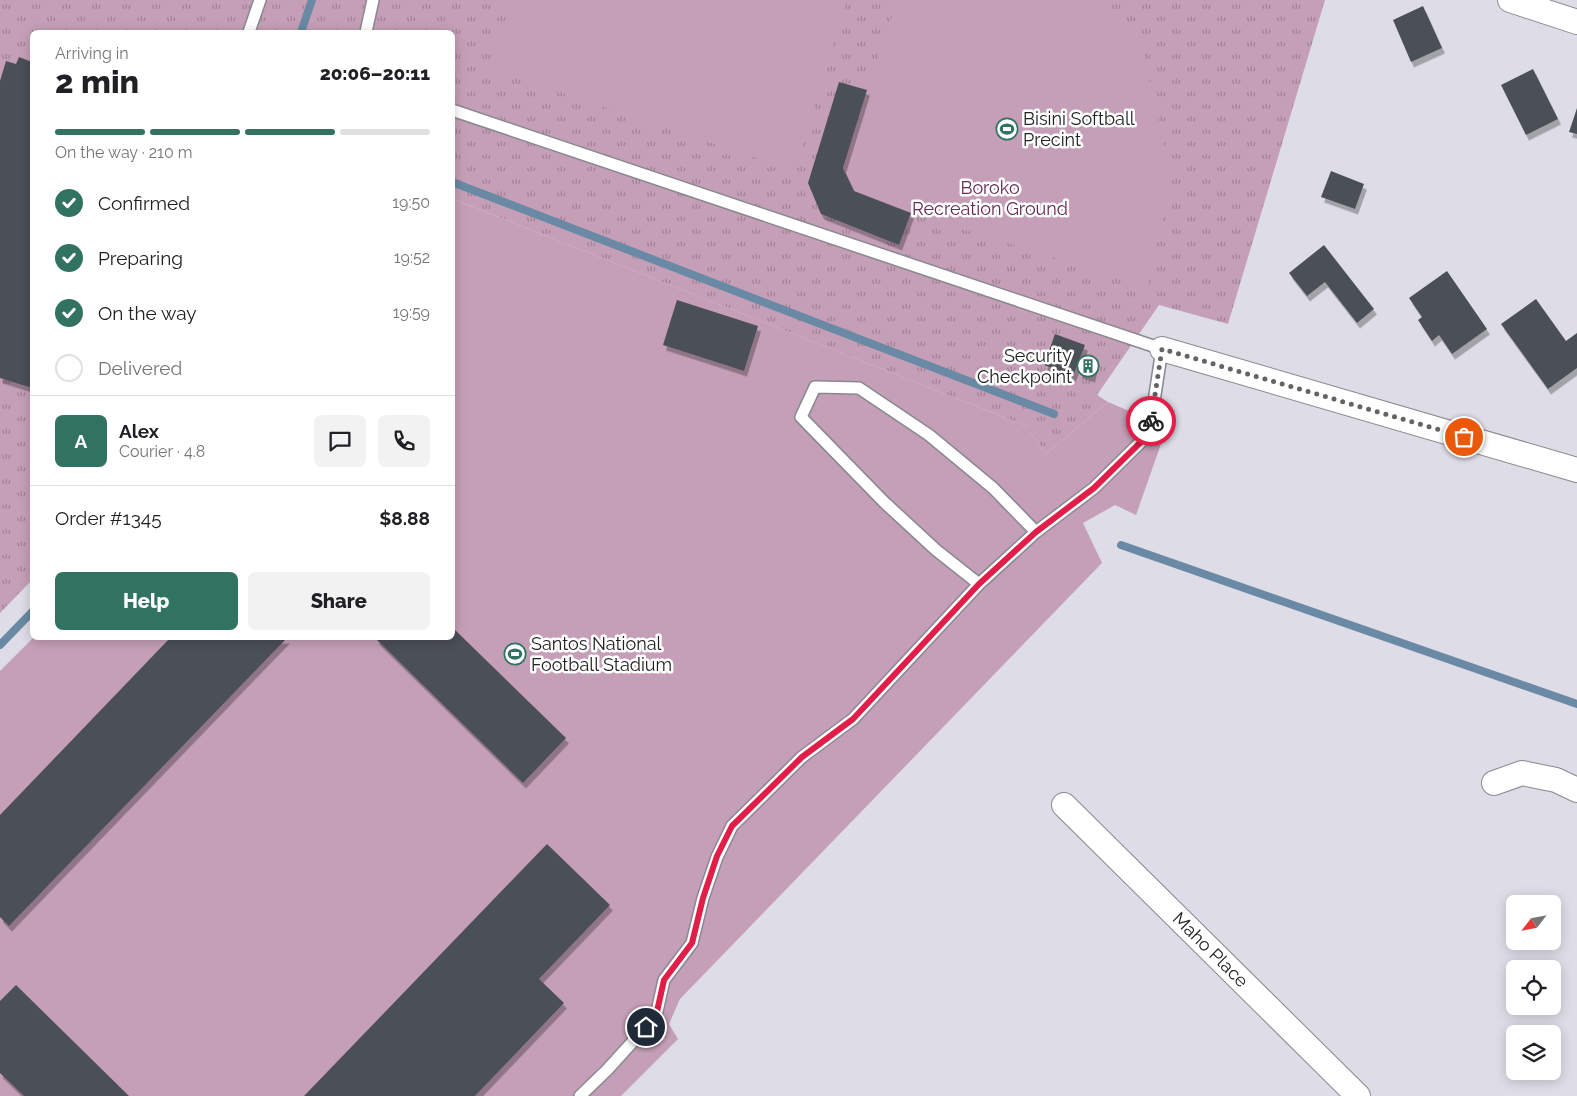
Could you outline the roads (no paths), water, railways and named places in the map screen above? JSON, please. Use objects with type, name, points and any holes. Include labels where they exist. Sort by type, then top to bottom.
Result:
[{"type":"street","points":[[1510,0],[1577,22]]},
{"type":"street","points":[[1162,349],[1577,470]]},
{"type":"street","points":[[1494,783],[1522,773],[1556,780],[1577,790]]},
{"type":"street","name":"Maho Place","points":[[1064,805],[1358,1096]]},
{"type":"lane","points":[[250,30],[260,0]]},
{"type":"lane","points":[[366,30],[373,0]]},
{"type":"lane","points":[[455,111],[1162,349],[1149,434],[1094,488],[1036,532],[979,584],[853,719],[802,757],[732,826],[717,856],[703,898],[692,943],[664,980],[656,1016],[607,1070],[580,1096]]},
{"type":"lane","points":[[979,584],[936,550],[884,502],[801,417],[815,388],[859,388],[929,435],[993,488],[1036,532]]},
{"type":"waterway","points":[[302,30],[312,0]]},
{"type":"waterway","points":[[455,183],[1054,414]]},
{"type":"waterway","points":[[1121,545],[1577,704]]},
{"type":"waterway","points":[[0,645],[30,614]]},
{"type":"place","name":"Bisini Softball Precint","points":[[1007,129]]},
{"type":"place","name":"Security Checkpoint","points":[[1088,366]]},
{"type":"place","name":"Santos National Football Stadium","points":[[515,654]]},
{"type":"park label","name":"Boroko Recreation Ground","points":[[990,198]]}]
